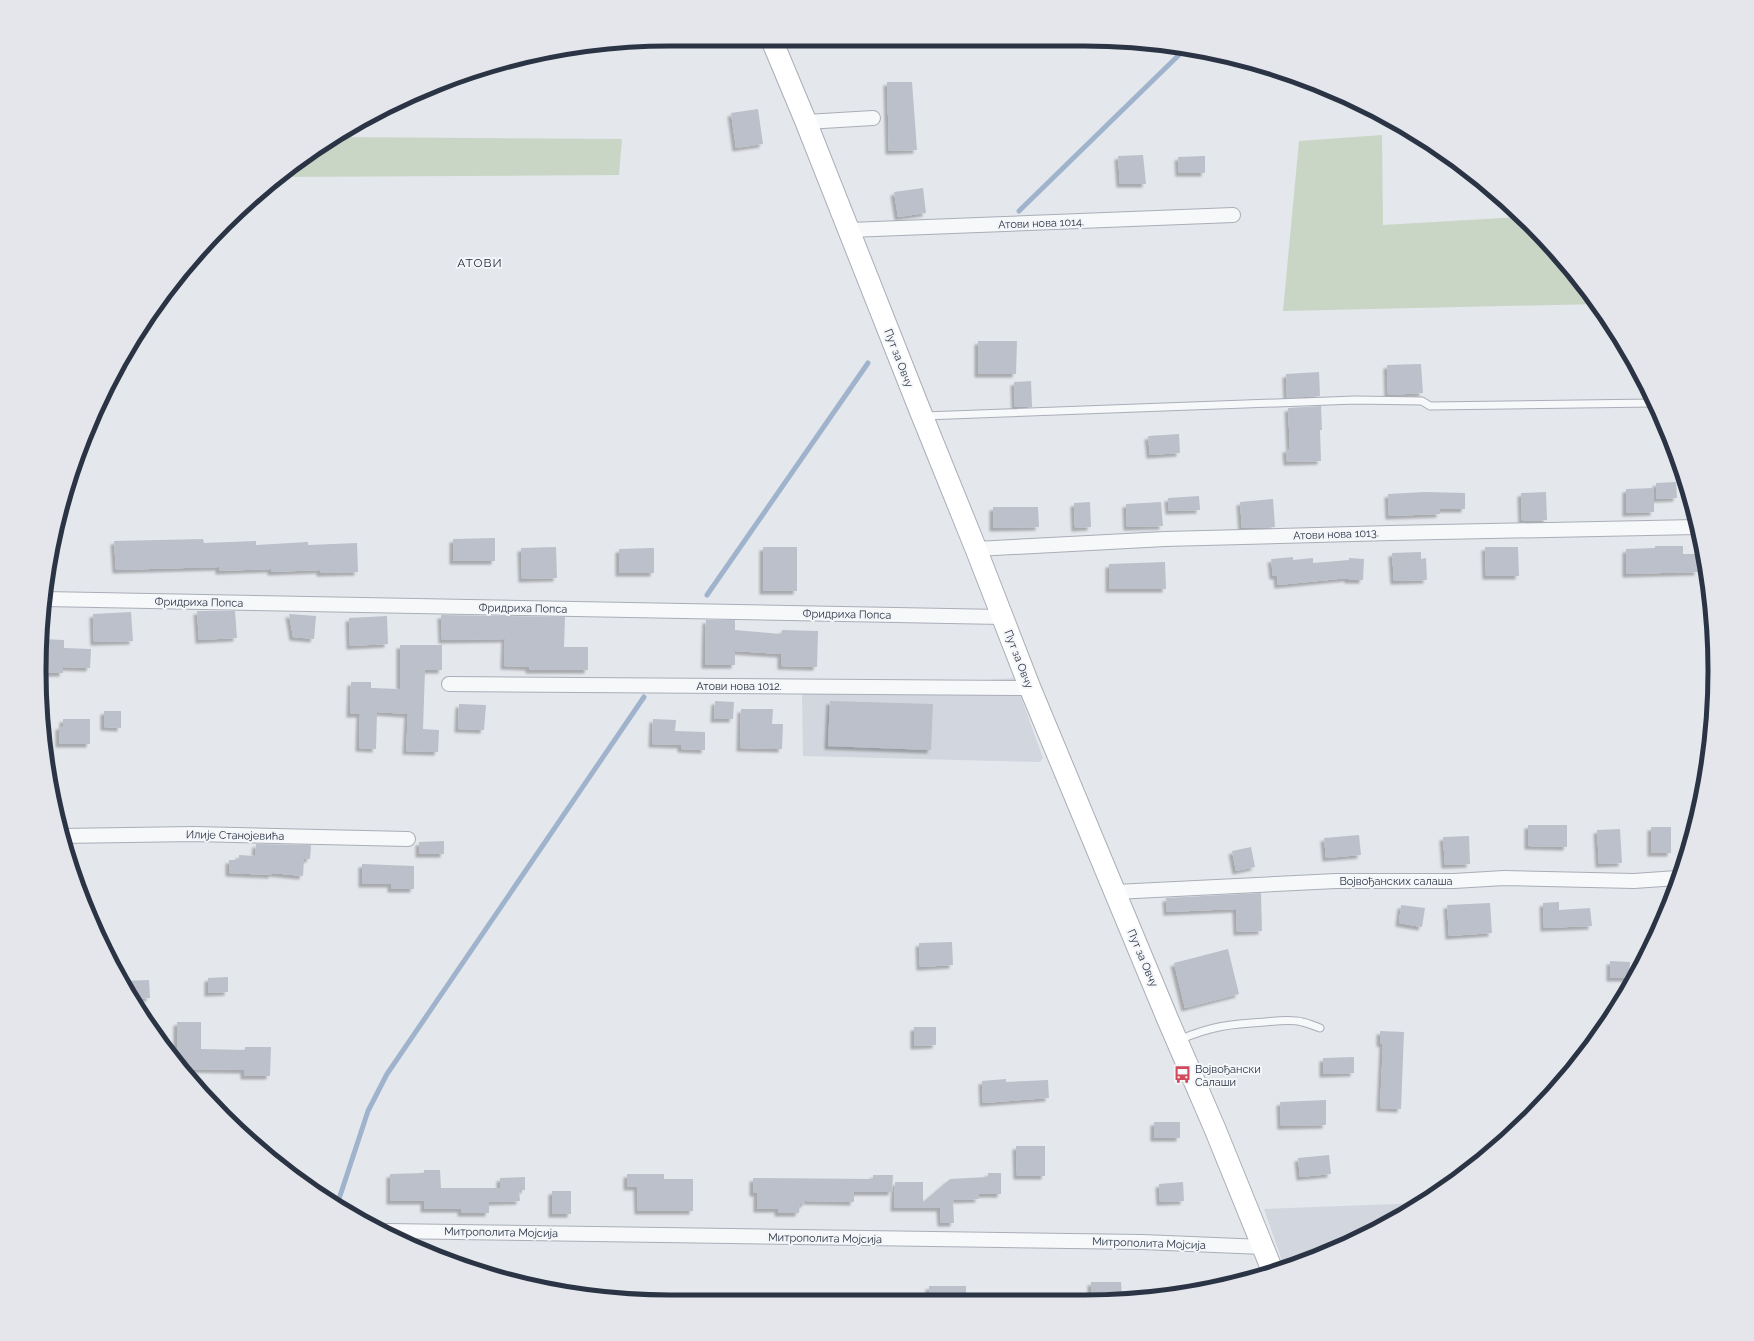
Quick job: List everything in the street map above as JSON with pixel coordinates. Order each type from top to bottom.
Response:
[{"type":"street","name":"Пут за Овчу","points":[[774,46],[806,122],[1030,688],[1215,1129],[1271,1266]]},
{"type":"street","points":[[806,122],[873,118]]},
{"type":"street","name":"Атови нова 1014.","points":[[849,230],[1234,215]]},
{"type":"street","name":"Атови нова 1013.","points":[[976,549],[1165,539],[1390,532],[1691,527]]},
{"type":"street","name":"Фридриха Попса","points":[[50,600],[1002,617]]},
{"type":"street","name":"Атови нова 1012.","points":[[449,684],[1030,688]]},
{"type":"street","name":"Илије Станојевића","points":[[68,836],[194,834],[408,839]]},
{"type":"street","name":"Војвођанских салаша","points":[[1115,892],[1336,882],[1454,881],[1504,878],[1634,880],[1672,878]]},
{"type":"street","name":"Митрополита Мојсија","points":[[394,1231],[1142,1242],[1263,1247]]},
{"type":"lane","points":[[922,416],[1355,400],[1422,401],[1430,406],[1648,404]]},
{"type":"lane","points":[[1177,1041],[1200,1031],[1220,1026],[1245,1023],[1302,1021],[1320,1028]]},
{"type":"shaded area","points":[[1014,678],[1043,758],[1040,762],[803,756],[802,693]]},
{"type":"shaded area","points":[[1408,1203],[1360,1231],[1283,1262],[1264,1209]]},
{"type":"green space","points":[[1382,135],[1383,225],[1513,217],[1553,259],[1589,304],[1283,311],[1299,141]]},
{"type":"green space","points":[[347,137],[622,139],[619,175],[288,177]]},
{"type":"building","points":[[887,82],[912,82],[917,150],[889,151]]},
{"type":"building","points":[[758,109],[763,144],[736,148],[731,113]]},
{"type":"building","points":[[1143,155],[1146,184],[1120,184],[1118,156]]},
{"type":"building","points":[[1205,156],[1205,173],[1179,173],[1178,157]]},
{"type":"building","points":[[923,188],[926,213],[898,217],[894,192]]},
{"type":"building","points":[[978,341],[1017,341],[1016,374],[978,374]]},
{"type":"building","points":[[1421,364],[1423,393],[1388,395],[1387,365]]},
{"type":"building","points":[[1319,372],[1320,396],[1287,398],[1286,374]]},
{"type":"building","points":[[1031,381],[1032,407],[1015,407],[1014,382]]},
{"type":"building","points":[[1321,406],[1321,461],[1287,462],[1286,449],[1290,449],[1288,408]]},
{"type":"building","points":[[1179,434],[1180,453],[1150,455],[1148,436]]},
{"type":"building","points":[[1676,482],[1677,498],[1656,499],[1656,483]]},
{"type":"building","points":[[1654,488],[1654,512],[1626,513],[1626,489]]},
{"type":"building","points":[[1425,492],[1465,493],[1465,509],[1440,509],[1440,514],[1389,516],[1388,494]]},
{"type":"building","points":[[1546,492],[1547,520],[1522,521],[1521,493]]},
{"type":"building","points":[[1199,496],[1200,510],[1169,511],[1168,498]]},
{"type":"building","points":[[1273,499],[1275,527],[1242,528],[1240,502]]},
{"type":"building","points":[[1090,502],[1091,527],[1075,528],[1074,503]]},
{"type":"building","points":[[1161,502],[1163,526],[1127,527],[1126,504]]},
{"type":"building","points":[[993,507],[1038,507],[1039,527],[993,528]]},
{"type":"building","points":[[495,538],[495,561],[453,561],[453,539]]},
{"type":"building","points":[[203,539],[204,543],[256,541],[256,545],[308,542],[308,545],[357,543],[358,572],[320,573],[320,570],[271,572],[271,569],[219,571],[219,567],[116,570],[114,541]]},
{"type":"building","points":[[1655,546],[1683,546],[1683,554],[1697,554],[1698,572],[1626,574],[1626,549],[1655,548]]},
{"type":"building","points":[[556,547],[557,578],[522,579],[521,548]]},
{"type":"building","points":[[763,547],[797,547],[797,591],[763,591]]},
{"type":"building","points":[[1485,547],[1518,547],[1519,576],[1486,576]]},
{"type":"building","points":[[654,548],[654,573],[619,573],[619,549]]},
{"type":"building","points":[[1421,552],[1421,559],[1426,558],[1427,580],[1394,581],[1392,553]]},
{"type":"building","points":[[1293,557],[1293,560],[1313,558],[1313,563],[1349,560],[1349,558],[1364,559],[1363,580],[1348,580],[1348,578],[1278,585],[1277,576],[1273,576],[1271,559]]},
{"type":"building","points":[[1165,562],[1166,589],[1109,589],[1109,564]]},
{"type":"building","points":[[197,611],[235,611],[237,638],[199,640]]},
{"type":"building","points":[[131,612],[133,641],[94,642],[93,614]]},
{"type":"building","points":[[289,614],[316,616],[314,639],[293,637]]},
{"type":"building","points":[[441,615],[565,617],[564,647],[588,647],[588,670],[529,670],[529,667],[504,666],[505,639],[442,640]]},
{"type":"building","points":[[387,616],[388,644],[350,646],[349,618]]},
{"type":"building","points":[[706,620],[735,620],[735,630],[781,634],[782,630],[818,631],[817,667],[781,666],[781,654],[735,651],[735,665],[705,665]]},
{"type":"building","points":[[47,639],[64,640],[64,648],[91,649],[90,668],[63,667],[63,673],[48,673],[48,653],[46,653]]},
{"type":"building","points":[[400,645],[442,645],[442,670],[425,670],[423,729],[439,730],[438,752],[406,751],[408,714],[377,712],[376,749],[359,748],[360,714],[350,714],[351,682],[371,682],[371,688],[400,689]]},
{"type":"building","points":[[715,701],[734,702],[733,719],[714,719]]},
{"type":"building","points":[[830,701],[933,704],[931,750],[828,746]]},
{"type":"building","points":[[459,704],[486,705],[484,730],[458,729]]},
{"type":"building","points":[[741,709],[773,709],[772,724],[783,724],[782,749],[740,748]]},
{"type":"building","points":[[104,711],[121,711],[121,728],[104,727]]},
{"type":"building","points":[[63,719],[90,719],[90,744],[59,744],[59,726],[63,726]]},
{"type":"building","points":[[653,719],[676,720],[675,731],[705,732],[705,750],[681,749],[681,745],[652,744]]},
{"type":"building","points":[[1528,825],[1567,825],[1567,847],[1528,846]]},
{"type":"building","points":[[1651,827],[1671,827],[1671,853],[1651,853]]},
{"type":"building","points":[[1620,829],[1622,863],[1599,864],[1597,830]]},
{"type":"building","points":[[1359,835],[1361,855],[1326,858],[1324,838]]},
{"type":"building","points":[[1469,836],[1470,864],[1445,865],[1443,837]]},
{"type":"building","points":[[444,841],[444,854],[419,854],[419,842]]},
{"type":"building","points":[[256,844],[311,845],[310,859],[304,859],[303,876],[272,873],[272,875],[229,873],[229,860],[239,860],[239,855],[255,856]]},
{"type":"building","points":[[1251,847],[1255,867],[1236,871],[1232,851]]},
{"type":"building","points":[[362,864],[414,866],[414,889],[391,889],[391,884],[362,884]]},
{"type":"building","points":[[1261,893],[1262,931],[1237,932],[1236,909],[1167,912],[1166,898]]},
{"type":"building","points":[[1559,902],[1559,910],[1590,908],[1592,926],[1544,928],[1543,903]]},
{"type":"building","points":[[1490,903],[1492,933],[1449,936],[1447,905]]},
{"type":"building","points":[[1401,905],[1425,908],[1422,927],[1399,923]]},
{"type":"building","points":[[952,942],[953,965],[920,967],[919,943]]},
{"type":"building","points":[[1228,949],[1239,994],[1185,1008],[1174,963]]},
{"type":"building","points":[[1610,961],[1630,962],[1629,973],[1627,978],[1610,978]]},
{"type":"building","points":[[228,977],[228,992],[208,993],[208,978]]},
{"type":"building","points":[[149,980],[150,998],[140,999],[129,981]]},
{"type":"building","points":[[177,1022],[201,1022],[201,1049],[245,1050],[245,1047],[271,1047],[270,1076],[244,1076],[244,1070],[190,1069],[177,1053]]},
{"type":"building","points":[[914,1027],[936,1027],[936,1045],[914,1046]]},
{"type":"building","points":[[1380,1031],[1404,1032],[1401,1109],[1380,1108],[1383,1044],[1380,1043]]},
{"type":"building","points":[[1354,1057],[1354,1073],[1323,1074],[1323,1058]]},
{"type":"building","points":[[1006,1079],[1006,1082],[1048,1080],[1049,1098],[983,1103],[982,1081]]},
{"type":"building","points":[[1326,1100],[1326,1125],[1281,1126],[1280,1102]]},
{"type":"building","points":[[1154,1122],[1180,1122],[1180,1138],[1154,1138]]},
{"type":"building","points":[[1016,1146],[1045,1146],[1045,1176],[1017,1176]]},
{"type":"building","points":[[1329,1155],[1331,1174],[1300,1177],[1298,1158]]},
{"type":"building","points":[[424,1170],[440,1170],[441,1188],[500,1188],[500,1178],[525,1177],[525,1190],[519,1190],[520,1201],[489,1202],[489,1213],[461,1213],[461,1209],[424,1209],[424,1201],[390,1201],[390,1174],[424,1173]]},
{"type":"building","points":[[988,1173],[1001,1173],[1001,1194],[978,1194],[979,1199],[953,1200],[954,1223],[941,1223],[940,1208],[894,1208],[895,1182],[923,1182],[923,1202],[950,1179],[988,1177]]},
{"type":"building","points":[[627,1174],[664,1174],[664,1179],[693,1179],[693,1211],[638,1211],[637,1187],[627,1187]]},
{"type":"building","points":[[873,1175],[893,1175],[892,1192],[854,1192],[854,1202],[805,1201],[805,1204],[800,1204],[799,1213],[778,1213],[778,1209],[757,1209],[757,1193],[753,1193],[753,1178],[873,1179]]},
{"type":"building","points":[[1183,1182],[1184,1201],[1160,1202],[1159,1184]]},
{"type":"building","points":[[552,1191],[571,1191],[571,1214],[552,1214]]},
{"type":"building","points":[[1091,1282],[1121,1282],[1122,1294],[1091,1295]]},
{"type":"building","points":[[929,1286],[966,1286],[966,1295],[929,1295]]},
{"type":"waterway","points":[[1019,211],[1180,54]]},
{"type":"waterway","points":[[707,595],[868,363]]},
{"type":"waterway","points":[[339,1199],[368,1111],[387,1074],[644,697]]},
{"type":"place","name":"Војвођански Салаши","points":[[1182,1075]]},
{"type":"district","name":"АТОВИ","points":[[480,263]]}]
